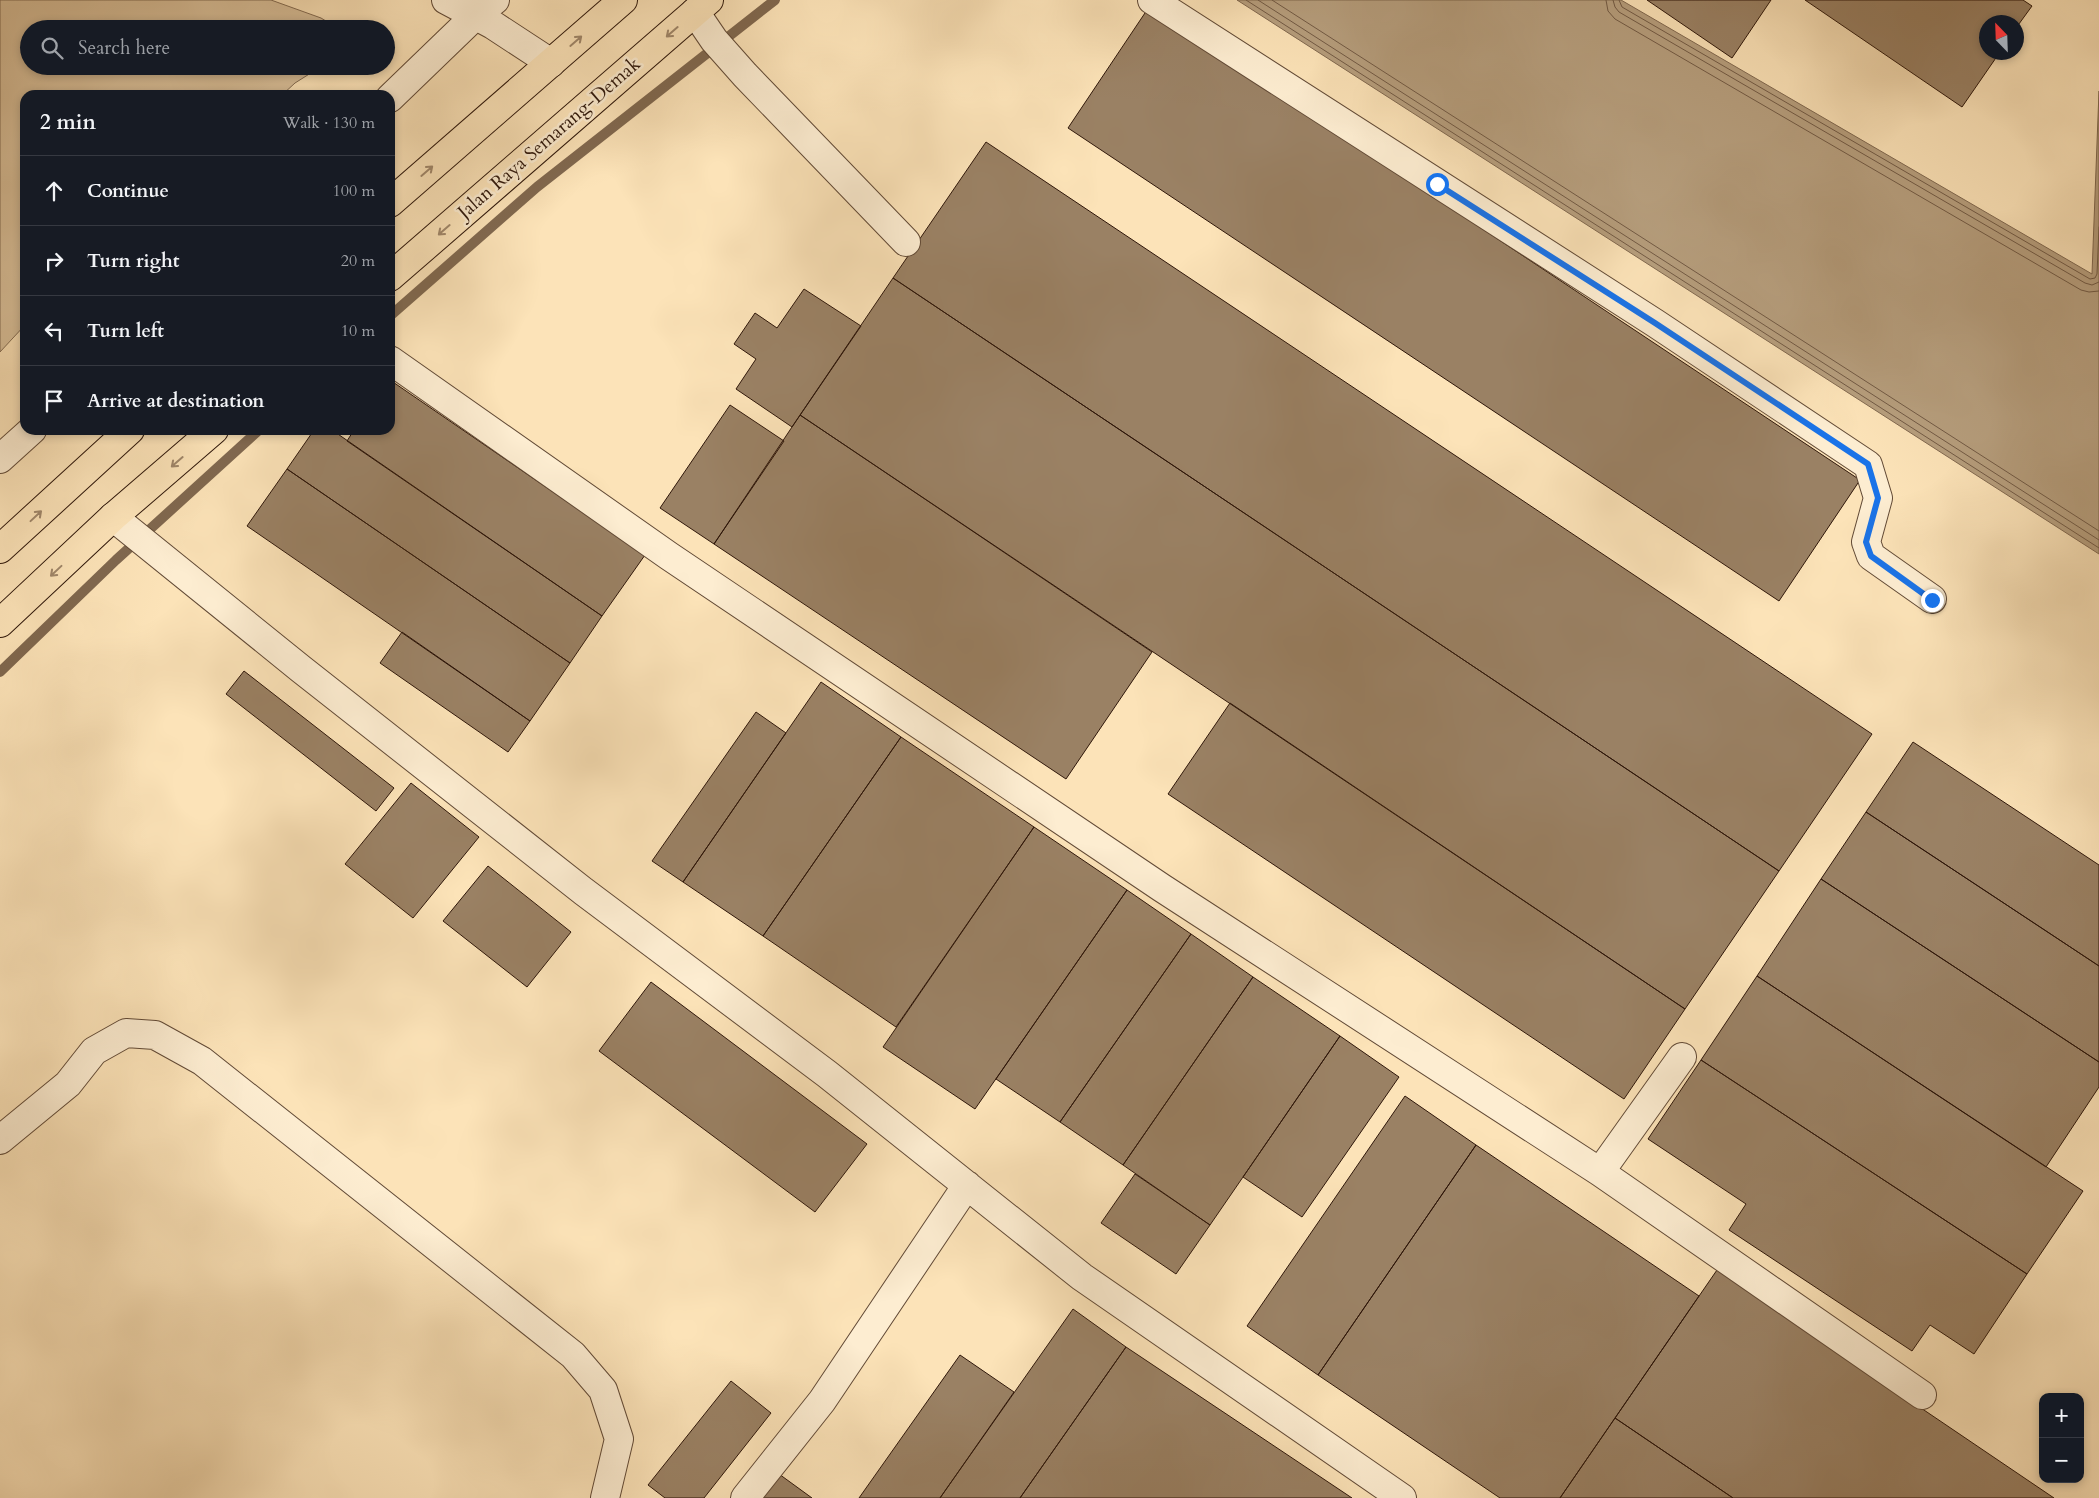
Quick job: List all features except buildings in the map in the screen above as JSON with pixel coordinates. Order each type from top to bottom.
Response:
[{"type":"highway","points":[[395,199],[623,0]]},
{"type":"highway","name":"Jalan Raya Semarang-Demak","points":[[395,273],[702,6]]},
{"type":"highway","points":[[0,549],[125,435]]},
{"type":"highway","points":[[0,623],[113,517],[208,435]]},
{"type":"street","points":[[446,0],[486,8],[551,63]]},
{"type":"street","points":[[1152,0],[1655,323],[1868,464],[1878,498],[1866,542],[1871,556],[1932,600]]},
{"type":"street","points":[[702,6],[714,40],[745,75],[906,242]]},
{"type":"street","points":[[395,93],[486,8]]},
{"type":"street","points":[[395,364],[670,556],[1146,877],[1600,1172],[1922,1395]]},
{"type":"street","points":[[0,459],[26,435]]},
{"type":"street","points":[[113,517],[301,669],[583,891],[827,1074],[1082,1277],[1402,1498]]},
{"type":"street","points":[[0,1140],[68,1084],[94,1051],[126,1033],[154,1035],[202,1061],[573,1355],[603,1390],[619,1439],[605,1498]]},
{"type":"street","points":[[1600,1172],[1682,1057]]},
{"type":"street","points":[[745,1498],[822,1401],[967,1185]]},
{"type":"shaded area","points":[[0,0],[271,0],[324,20],[20,20],[20,75],[308,75],[287,90],[20,90],[20,330],[0,352]]},
{"type":"water","points":[[1237,0],[1621,0],[2092,274],[2099,91],[2099,554]]},
{"type":"waterway","points":[[395,312],[537,187],[775,0]]},
{"type":"waterway","points":[[0,672],[116,560],[254,435]]},
{"type":"route","points":[[1437,184],[1655,323],[1868,464],[1878,498],[1866,542],[1871,556],[1932,600]]}]
